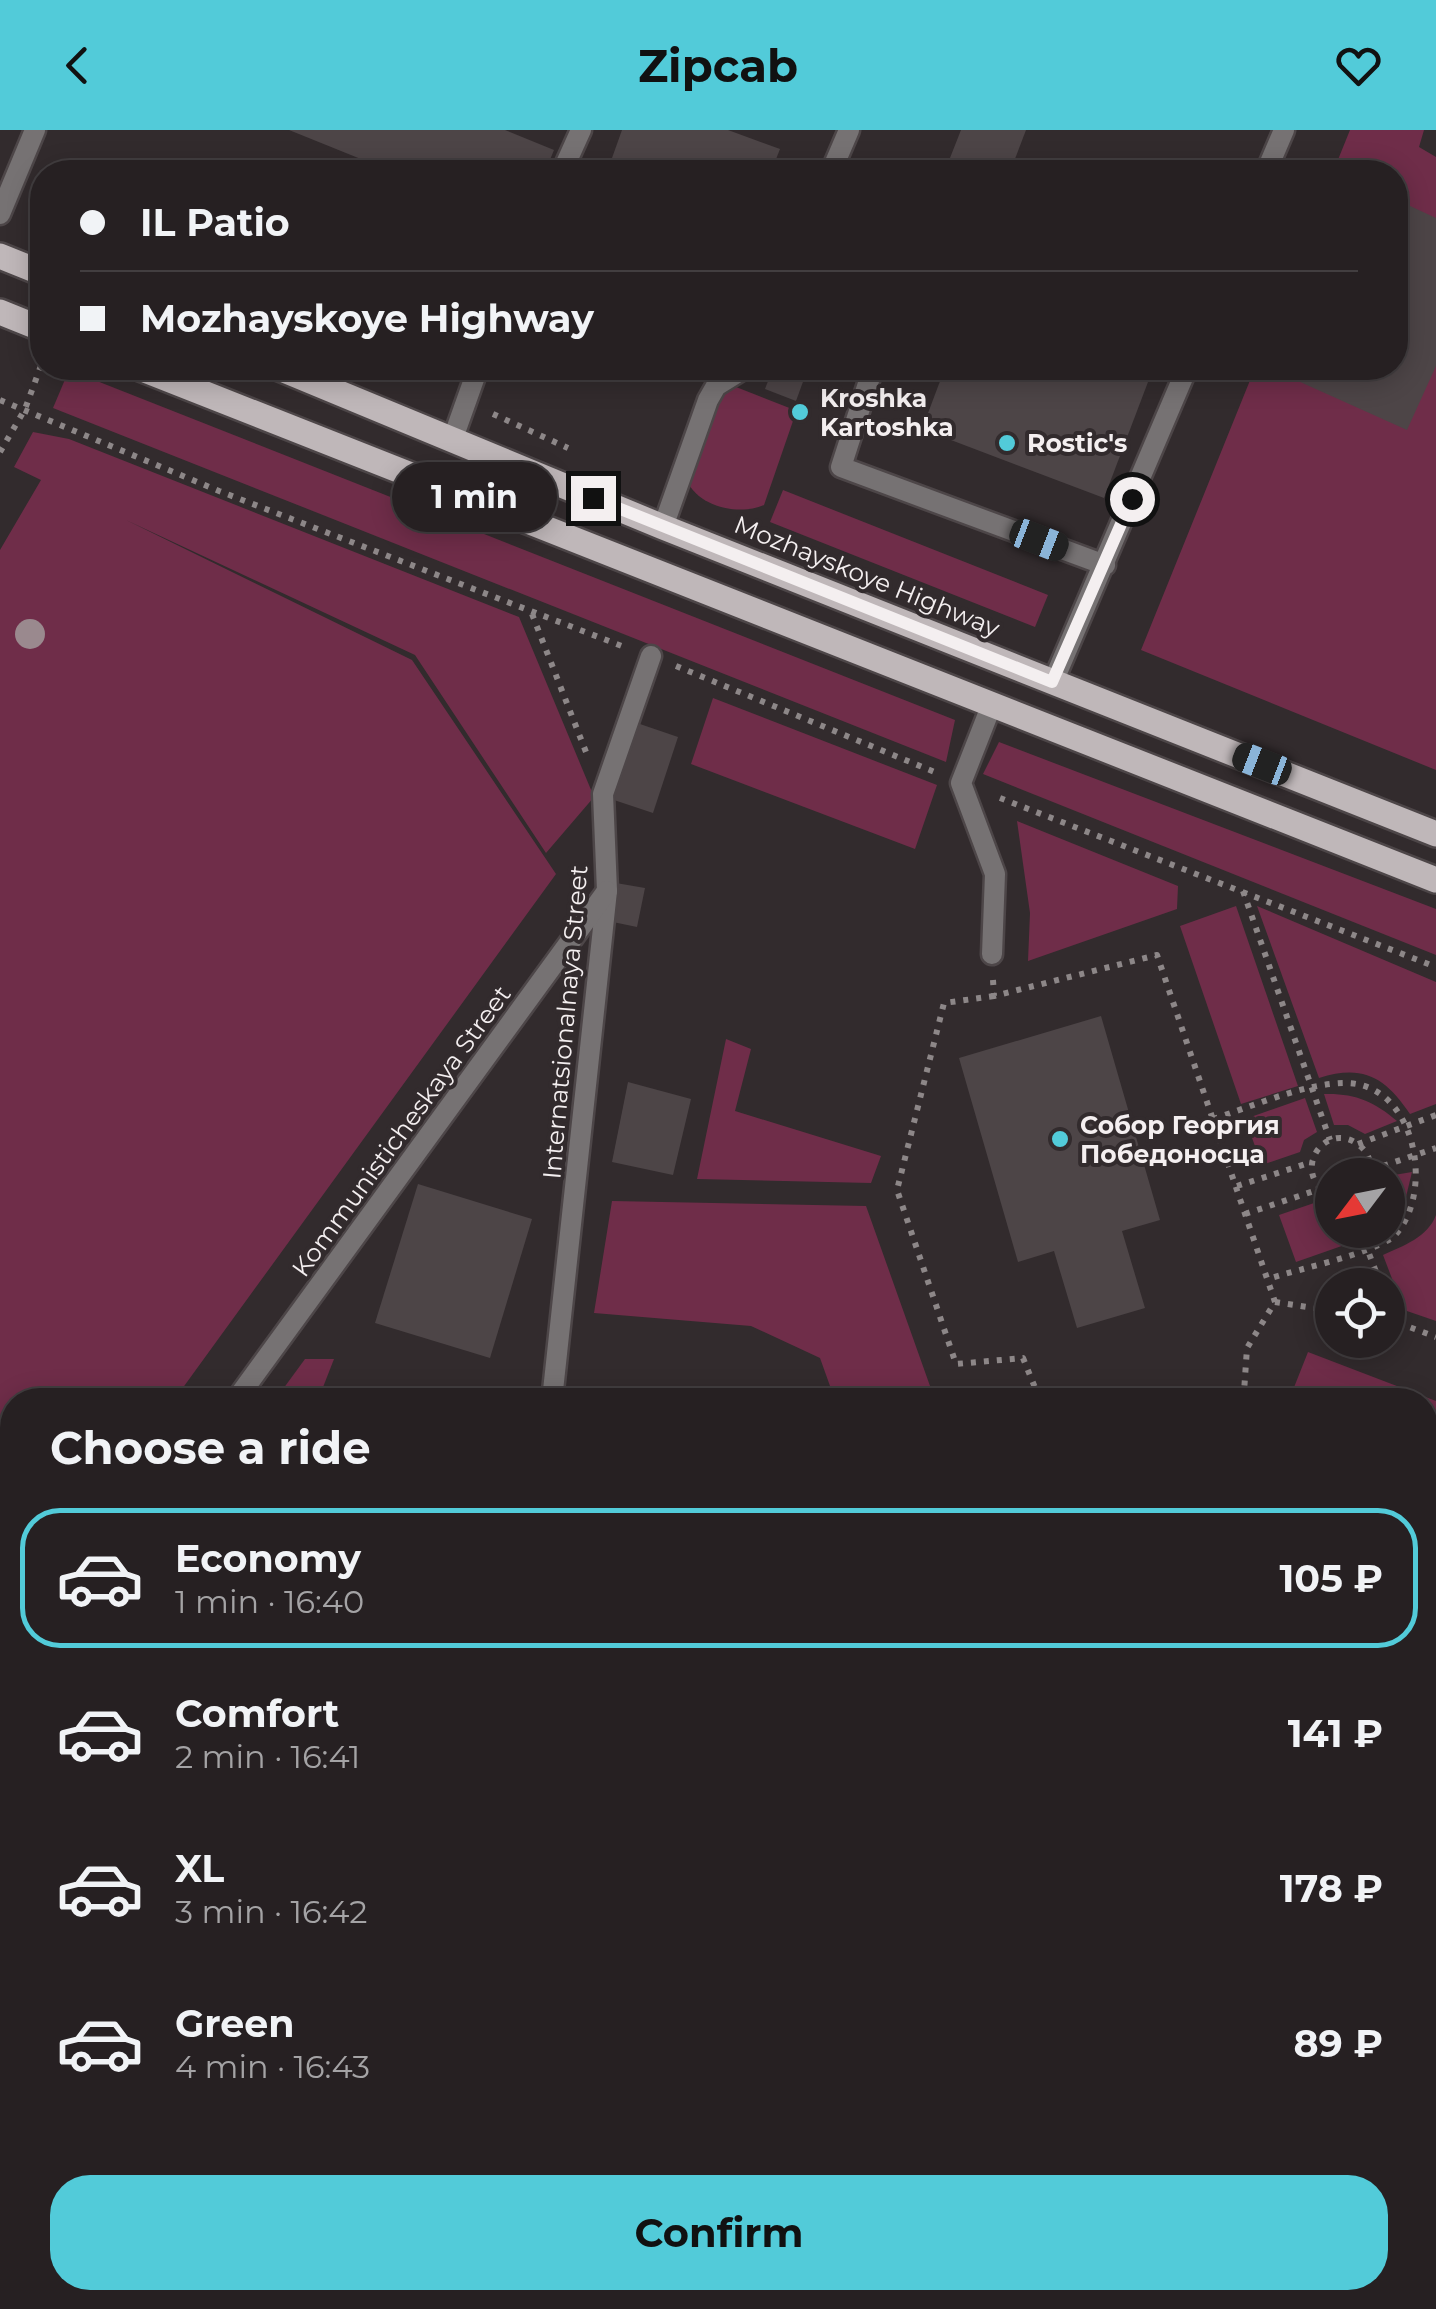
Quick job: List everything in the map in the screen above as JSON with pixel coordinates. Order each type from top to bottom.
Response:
[{"type":"main road","points":[[0,256],[30,268]]},
{"type":"main road","points":[[0,312],[30,324]]},
{"type":"main road","points":[[170,380],[1436,880]]},
{"type":"main road","name":"Mozhayskoye Highway","points":[[307,380],[663,527],[1436,834]]},
{"type":"street","points":[[0,214],[36,130]]},
{"type":"street","points":[[567,160],[580,130]]},
{"type":"street","points":[[837,160],[849,130]]},
{"type":"street","points":[[1271,160],[1284,130]]},
{"type":"street","points":[[452,441],[474,380]]},
{"type":"street","points":[[663,527],[708,400],[716,386],[726,380]]},
{"type":"street","points":[[869,380],[841,467],[1105,565]]},
{"type":"street","points":[[1052,682],[1182,380]]},
{"type":"street","name":"Internatsionalnaya Street","points":[[553,1388],[607,890],[602,794],[651,656]]},
{"type":"street","points":[[992,704],[961,783],[995,874],[992,954]]},
{"type":"street","name":"Kommunisticheskaya Street","points":[[245,1388],[607,890]]},
{"type":"path","points":[[0,452],[25,409],[36,380]]},
{"type":"path","points":[[0,400],[219,491],[651,656],[961,783],[1436,967]]},
{"type":"path","points":[[532,613],[602,794]]},
{"type":"path","points":[[1242,890],[1330,1140]]},
{"type":"path","points":[[992,954],[994,996]]},
{"type":"path","points":[[1035,1388],[1022,1358],[956,1364],[897,1190],[944,1003],[994,996],[1156,955],[1276,1302]]},
{"type":"path","points":[[1213,1119],[1312,1088],[1347,1083],[1375,1091],[1398,1108],[1422,1153],[1422,1188],[1405,1223]]},
{"type":"path","points":[[1358,1144],[1436,1115]]},
{"type":"path","points":[[1315,1178],[1315,1153],[1330,1140],[1350,1139],[1366,1150],[1367,1158]]},
{"type":"path","points":[[1405,1159],[1436,1148]]},
{"type":"path","points":[[1236,1186],[1312,1162]]},
{"type":"path","points":[[1245,1214],[1315,1191]]},
{"type":"path","points":[[1268,1279],[1366,1248],[1375,1268]]},
{"type":"path","points":[[1276,1302],[1315,1308]]},
{"type":"path","points":[[1244,1388],[1247,1348],[1276,1302]]},
{"type":"path","points":[[1405,1326],[1436,1337]]},
{"type":"shaded area","points":[[1350,130],[1424,130],[1419,147],[1436,157],[1436,770],[1141,650],[1250,380],[1408,380],[1408,160],[1338,160]]},
{"type":"shaded area","points":[[65,380],[94,380],[955,720],[946,762],[53,408]]},
{"type":"shaded area","points":[[731,385],[792,409],[793,421],[764,505],[743,510],[710,503],[687,481],[713,402]]},
{"type":"shaded area","points":[[33,432],[69,439],[519,617],[594,797],[546,853],[415,655],[126,520],[412,660],[556,874],[183,1388],[0,1388],[0,550],[41,480],[14,467]]},
{"type":"shaded area","points":[[783,490],[1048,595],[1035,627],[770,522]]},
{"type":"shaded area","points":[[713,698],[937,785],[915,849],[691,764]]},
{"type":"shaded area","points":[[999,742],[1436,909],[1436,955],[983,774]]},
{"type":"shaded area","points":[[1017,821],[1178,886],[1177,909],[1028,961],[1030,913]]},
{"type":"shaded area","points":[[1236,906],[1298,1086],[1241,1104],[1180,926]]},
{"type":"shaded area","points":[[1257,906],[1436,982],[1436,1104],[1410,1114],[1391,1091],[1372,1077],[1348,1073],[1319,1078]]},
{"type":"shaded area","points":[[726,1039],[751,1049],[735,1111],[881,1156],[871,1183],[697,1179]]},
{"type":"shaded area","points":[[1324,1094],[1363,1100],[1397,1121],[1365,1134],[1348,1125],[1334,1125]]},
{"type":"shaded area","points":[[1305,1098],[1317,1132],[1304,1140],[1300,1152],[1262,1165],[1245,1119]]},
{"type":"shaded area","points":[[1412,1172],[1405,1201],[1405,1173]]},
{"type":"shaded area","points":[[612,1201],[866,1206],[931,1388],[831,1388],[820,1358],[751,1326],[594,1313]]},
{"type":"shaded area","points":[[1315,1203],[1315,1248],[1336,1248],[1296,1262],[1279,1215]]},
{"type":"shaded area","points":[[1436,1215],[1436,1321],[1405,1310],[1405,1268],[1388,1268],[1383,1255],[1405,1248]]},
{"type":"shaded area","points":[[1308,1352],[1315,1358],[1402,1388],[1294,1388]]},
{"type":"shaded area","points":[[305,1359],[334,1359],[323,1388],[284,1388]]},
{"type":"building","points":[[289,130],[505,130],[554,150],[550,160],[363,160]]},
{"type":"building","points":[[622,130],[728,130],[780,149],[776,160],[611,160]]},
{"type":"building","points":[[961,130],[1026,130],[1015,160],[949,160]]},
{"type":"building","points":[[1408,205],[1436,218],[1436,366],[1407,430],[1298,381],[1408,380]]},
{"type":"building","points":[[768,380],[804,380],[796,401],[765,389]]},
{"type":"building","points":[[940,380],[1148,382],[1104,498],[922,429]]},
{"type":"building","points":[[637,723],[678,737],[653,813],[611,799]]},
{"type":"building","points":[[616,883],[645,888],[637,927],[608,921]]},
{"type":"building","name":"Собор Георгия Победоносца","points":[[1101,1016],[1160,1220],[1122,1231],[1145,1308],[1077,1328],[1054,1251],[1018,1262],[959,1058]]},
{"type":"building","points":[[628,1082],[691,1099],[673,1175],[612,1162]]},
{"type":"building","points":[[418,1184],[532,1219],[490,1358],[375,1323]]},
{"type":"place","name":"Kroshka Kartoshka","points":[[800,412]]},
{"type":"place","name":"Rostic's","points":[[1007,443]]},
{"type":"place","name":"Собор Георгия Победоносца","points":[[1060,1139]]},
{"type":"route","points":[[593,498],[1052,682],[1132,499]]}]
